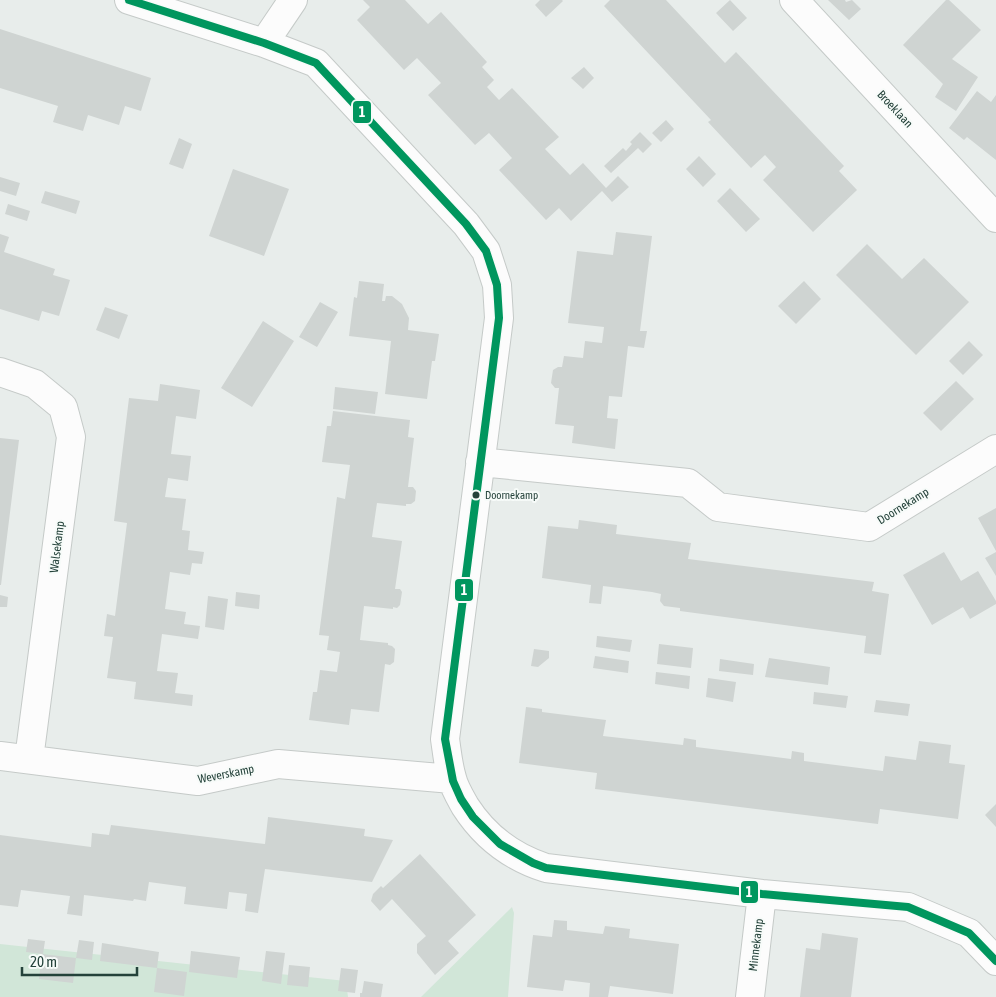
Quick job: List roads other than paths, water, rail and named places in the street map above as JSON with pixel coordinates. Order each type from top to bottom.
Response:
[{"type":"street","points":[[129,0],[264,43],[316,63],[466,224],[486,251],[497,285],[499,318],[445,739],[452,779],[471,815],[484,831],[505,850],[526,862],[546,868],[762,894],[908,907],[969,933],[996,961]]},
{"type":"street","points":[[264,43],[292,0]]},
{"type":"street","name":"Broeklaan","points":[[794,0],[996,218]]},
{"type":"street","name":"Walsekamp","points":[[0,372],[35,384],[63,407],[71,437],[29,760]]},
{"type":"street","name":"Doornekamp","points":[[480,462],[688,482],[718,507],[869,527],[996,449]]},
{"type":"street","name":"Weverskamp","points":[[0,756],[198,781],[278,764],[452,779]]},
{"type":"street","name":"Minnekamp","points":[[750,997],[762,894]]},
{"type":"place","name":"Doornekamp","points":[[476,495]]}]
